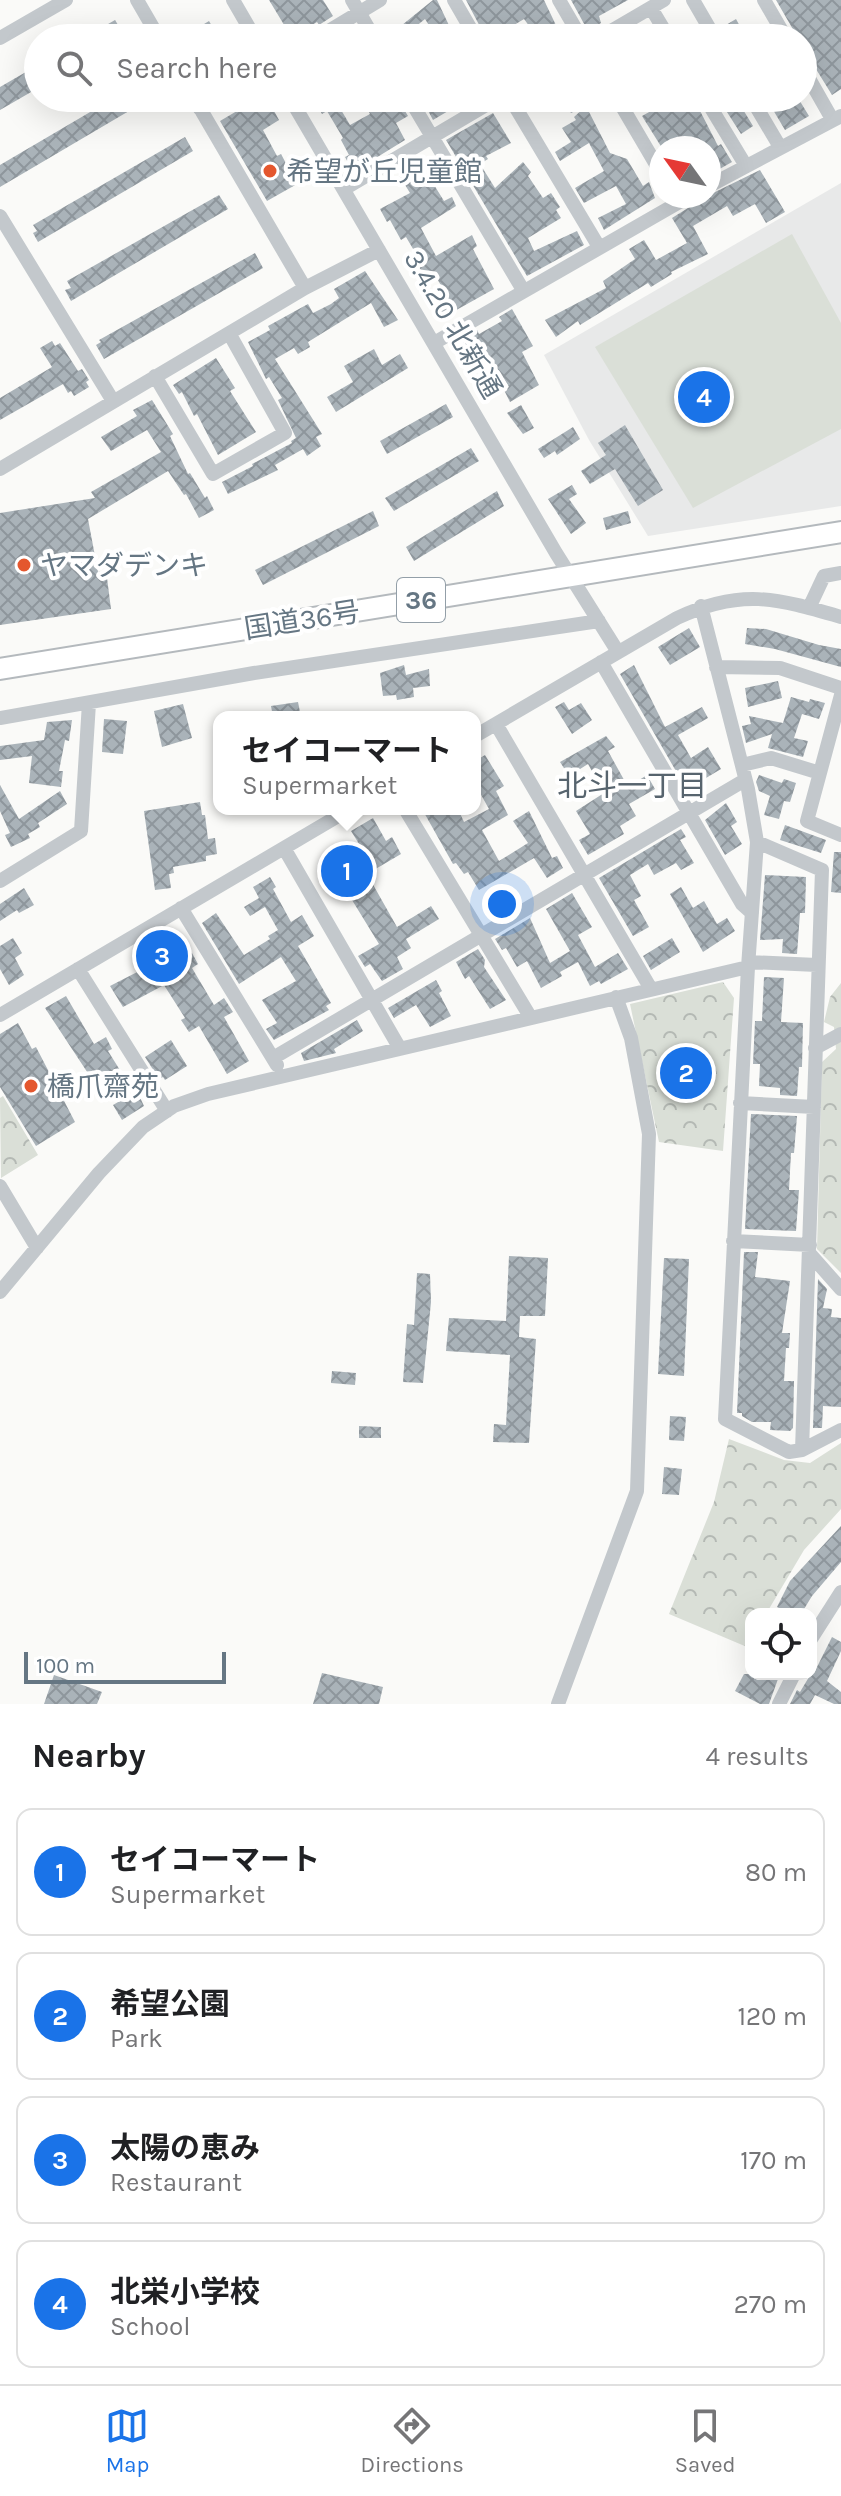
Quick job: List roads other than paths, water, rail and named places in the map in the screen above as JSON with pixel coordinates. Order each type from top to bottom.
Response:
[{"type":"highway","name":"国道36号","points":[[0,669],[841,532]]},
{"type":"street","points":[[24,24],[66,0]]},
{"type":"street","points":[[137,0],[151,24]]},
{"type":"street","points":[[233,0],[247,24]]},
{"type":"street","points":[[334,24],[356,6],[380,0]]},
{"type":"street","points":[[454,0],[468,24]]},
{"type":"street","points":[[559,0],[573,24]]},
{"type":"street","points":[[693,0],[707,24]]},
{"type":"street","points":[[764,0],[778,24]]},
{"type":"street","points":[[623,24],[657,4],[664,24]]},
{"type":"street","points":[[356,6],[366,24]]},
{"type":"street","points":[[0,38],[24,24]]},
{"type":"street","points":[[721,180],[836,117],[817,89]]},
{"type":"street","points":[[202,112],[305,288]]},
{"type":"street","name":"3.4.20 北新通","points":[[298,112],[618,652]]},
{"type":"street","points":[[417,112],[523,290]]},
{"type":"street","points":[[344,189],[474,112]]},
{"type":"street","points":[[518,112],[599,247]]},
{"type":"street","points":[[625,112],[649,153]]},
{"type":"street","points":[[713,112],[746,166]]},
{"type":"street","points":[[759,112],[780,147]]},
{"type":"street","points":[[434,343],[664,208]]},
{"type":"street","points":[[0,216],[113,401]]},
{"type":"street","points":[[0,469],[305,288],[379,250]]},
{"type":"street","points":[[155,376],[213,474],[285,433],[229,333]]},
{"type":"street","points":[[809,608],[824,576],[841,573]]},
{"type":"street","points":[[481,733],[701,606],[747,597],[788,601],[841,617]]},
{"type":"street","points":[[701,606],[743,772],[757,842],[740,1103],[725,1419],[789,1452],[802,1450],[841,1430]]},
{"type":"street","points":[[0,718],[254,673],[599,621]]},
{"type":"street","points":[[601,662],[742,904],[752,913]]},
{"type":"street","points":[[716,667],[780,668],[841,688]]},
{"type":"street","points":[[841,695],[807,821],[841,835]]},
{"type":"street","points":[[0,881],[81,831],[89,703]]},
{"type":"street","points":[[496,724],[651,989]]},
{"type":"street","points":[[273,1058],[689,814],[743,772],[771,758],[820,773]]},
{"type":"street","points":[[0,1015],[340,815]]},
{"type":"street","points":[[409,815],[531,1018]]},
{"type":"street","points":[[757,842],[822,870],[802,1450]]},
{"type":"street","points":[[284,848],[399,1047]]},
{"type":"street","points":[[181,908],[284,1076]]},
{"type":"street","points":[[0,1292],[143,1127],[167,1111],[208,1094],[748,964],[817,965]]},
{"type":"street","points":[[78,969],[167,1111]]},
{"type":"street","points":[[558,1704],[637,1491],[649,1134],[631,1038],[616,997]]},
{"type":"street","points":[[815,1048],[841,1034]]},
{"type":"street","points":[[740,1103],[814,1107]]},
{"type":"street","points":[[0,1186],[37,1248]]},
{"type":"street","points":[[733,1241],[810,1249],[841,1289]]},
{"type":"street","points":[[817,1630],[841,1592]]},
{"type":"street","points":[[779,1704],[791,1680]]},
{"type":"place","name":"希望が丘児童館","points":[[270,171]]},
{"type":"place","name":"北栄小学校","points":[[704,397]]},
{"type":"place","name":"ヤマダデンキ","points":[[24,565]]},
{"type":"place","name":"セイコーマート","points":[[347,871]]},
{"type":"place","name":"太陽の恵み","points":[[162,956]]},
{"type":"place","name":"希望公園","points":[[686,1073]]},
{"type":"place","name":"橋爪齋苑","points":[[31,1086]]},
{"type":"district","name":"北斗一丁目","points":[[632,786]]}]
